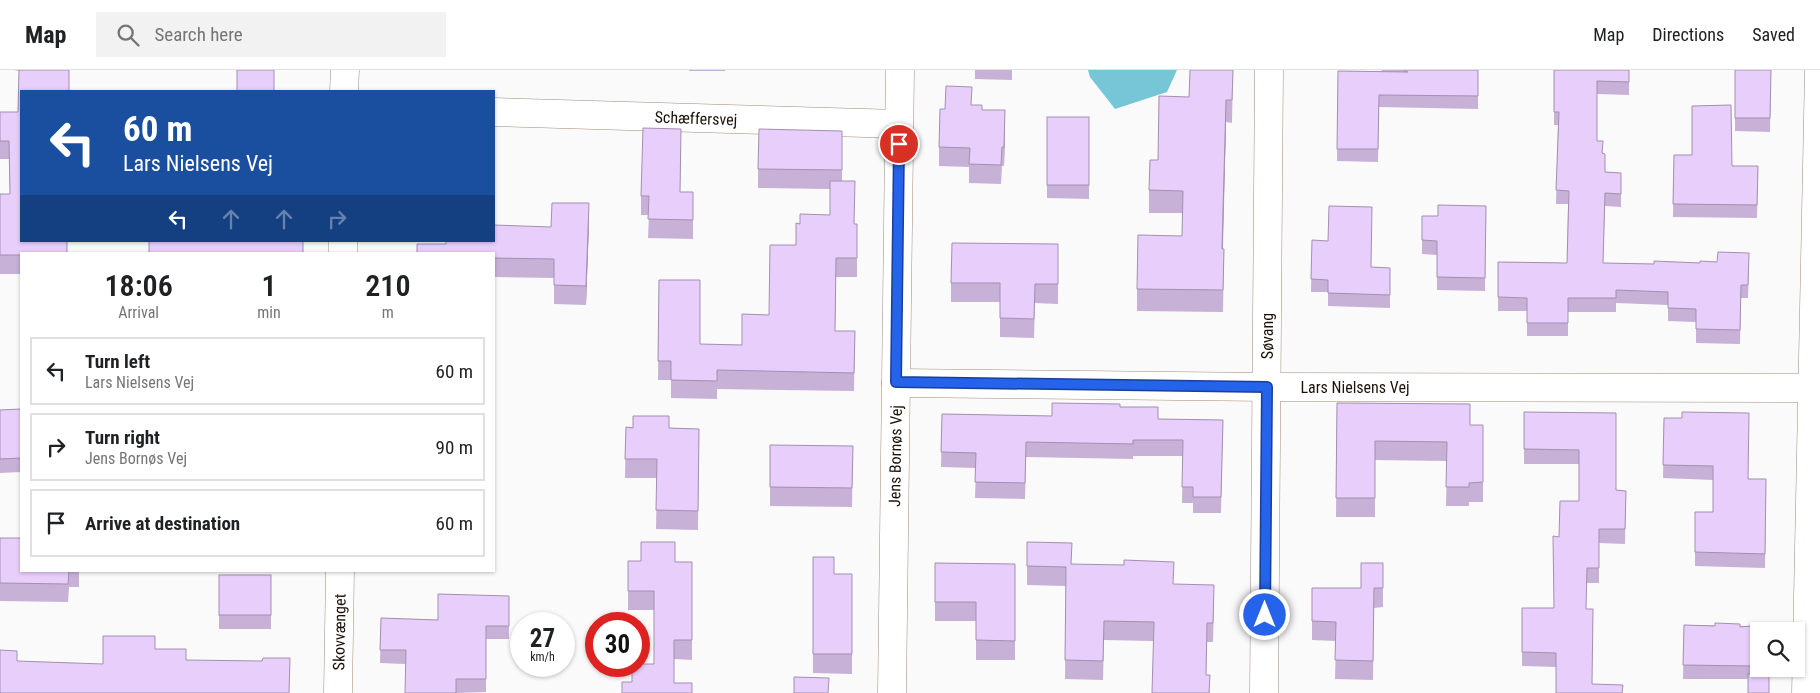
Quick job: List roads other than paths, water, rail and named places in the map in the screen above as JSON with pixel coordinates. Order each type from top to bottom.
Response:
[{"type":"street","points":[[344,90],[345,70]]},
{"type":"street","name":"Jens Bornøs Vej","points":[[892,693],[900,70]]},
{"type":"street","name":"Søvang","points":[[1264,693],[1269,70]]},
{"type":"street","points":[[1806,693],[1814,585],[1813,388],[1818,70]]},
{"type":"street","name":"Schæffersvej","points":[[495,112],[899,124]]},
{"type":"street","name":"Lars Nielsens Vej","points":[[896,382],[1267,387],[1813,388]]},
{"type":"street","name":"Skovvænget","points":[[338,693],[340,572]]},
{"type":"water","points":[[1088,70],[1177,70],[1167,92],[1115,109],[1090,77]]}]
